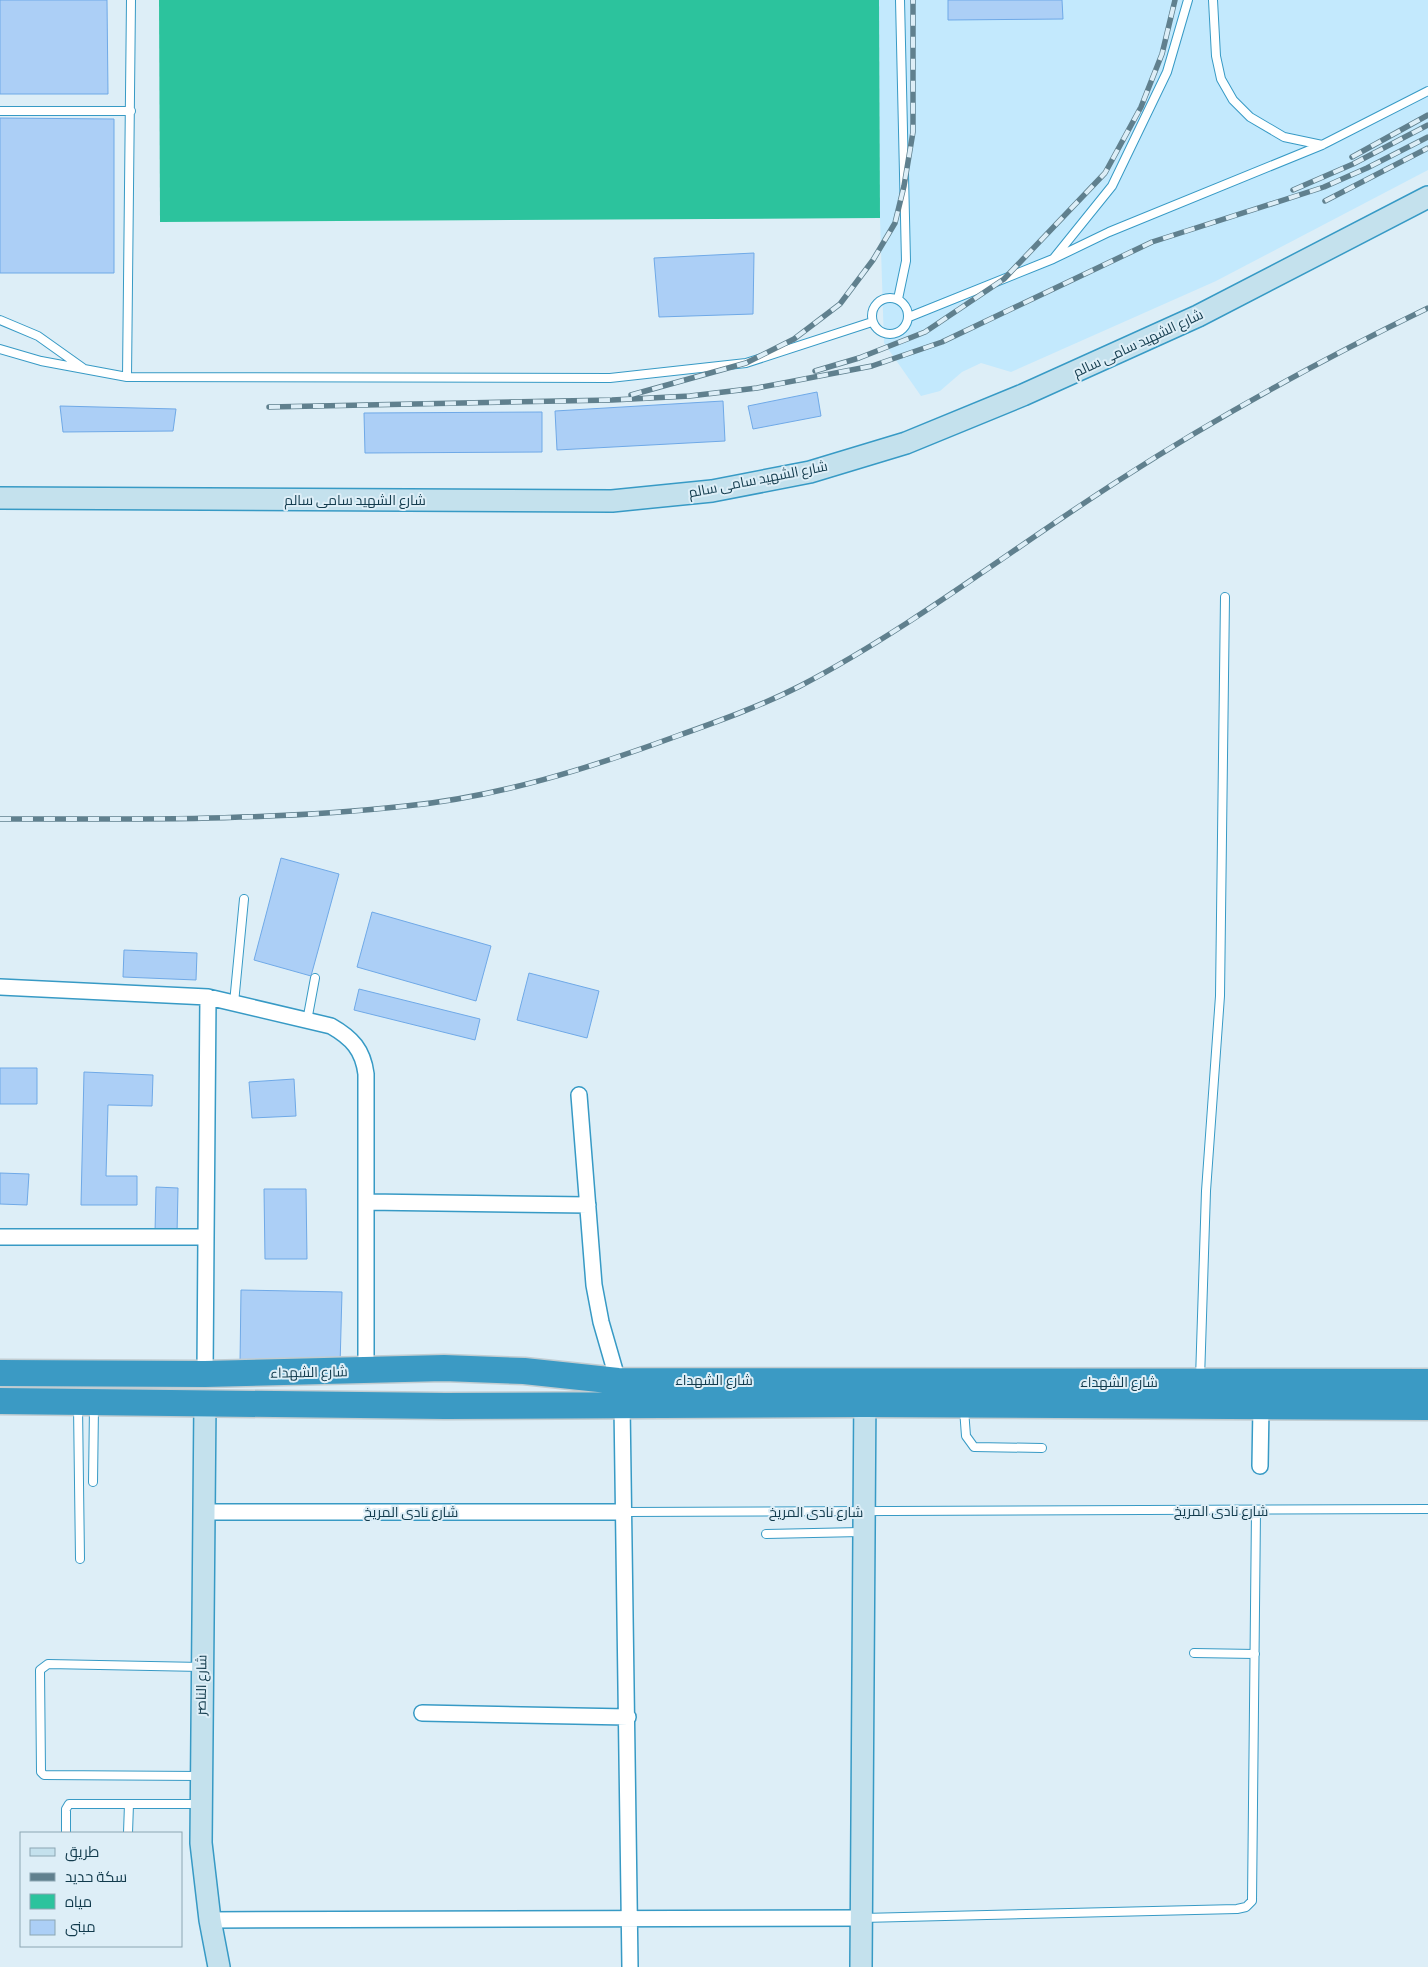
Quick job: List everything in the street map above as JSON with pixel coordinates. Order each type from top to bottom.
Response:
[{"type":"highway","name":"شارع الشهداء","points":[[0,1373],[205,1374],[444,1368],[524,1371],[620,1393]]},
{"type":"highway","points":[[444,1368],[451,1387],[445,1406]]},
{"type":"highway","points":[[520,1406],[517,1388],[524,1371]]},
{"type":"highway","points":[[53,1374],[43,1380],[41,1386],[44,1392],[76,1401]]},
{"type":"highway","name":"شارع الشهداء","points":[[0,1401],[520,1406],[620,1393],[865,1392],[1200,1382],[1428,1382]]},
{"type":"highway","name":"شارع الشهداء","points":[[865,1392],[964,1404],[1428,1406]]},
{"type":"main road","name":"شارع الشهيد سامى سالم","points":[[0,498],[612,501],[712,491],[810,472],[906,443],[1023,395],[1198,316],[1428,197]]},
{"type":"main road","points":[[862,1967],[865,1392]]},
{"type":"main road","name":"شارع الناصر","points":[[205,1402],[200,1804],[202,1853],[210,1920],[219,1967]]},
{"type":"street","points":[[0,988],[208,997],[331,1026],[345,1034],[356,1045],[364,1059],[367,1202],[366,1370]]},
{"type":"street","points":[[205,1374],[208,997]]},
{"type":"street","points":[[579,1094],[597,1308],[620,1393],[628,1717],[630,1967]]},
{"type":"street","points":[[367,1202],[588,1205]]},
{"type":"street","points":[[0,1237],[206,1237]]},
{"type":"street","points":[[1260,1466],[1261,1406]]},
{"type":"street","name":"شارع نادى المريخ","points":[[204,1512],[624,1512]]},
{"type":"street","points":[[422,1714],[628,1717]]},
{"type":"street","points":[[210,1920],[862,1918]]},
{"type":"lane","points":[[127,377],[131,0]]},
{"type":"lane","points":[[898,299],[906,261],[900,0]]},
{"type":"lane","points":[[1052,259],[1112,186],[1167,72],[1188,0]]},
{"type":"lane","points":[[1213,0],[1216,56],[1222,79],[1233,100],[1250,117],[1284,137],[1322,145]]},
{"type":"lane","points":[[909,317],[904,304],[898,299],[884,298],[878,302],[871,315],[872,322],[876,328],[889,335],[903,330],[909,317],[1052,259],[1109,232],[1322,145],[1428,91]]},
{"type":"lane","points":[[0,111],[131,111]]},
{"type":"lane","points":[[0,320],[38,336],[86,370]]},
{"type":"lane","points":[[0,349],[86,370],[127,377],[610,378],[746,363],[872,322]]},
{"type":"lane","points":[[1200,1382],[1206,1191],[1220,996],[1225,596]]},
{"type":"lane","points":[[234,1003],[244,899]]},
{"type":"lane","points":[[307,1021],[315,978]]},
{"type":"lane","points":[[76,1401],[93,1482]]},
{"type":"lane","points":[[76,1401],[80,1559]]},
{"type":"lane","points":[[964,1404],[966,1436],[974,1447],[1042,1448]]},
{"type":"lane","name":"شارع نادى المريخ","points":[[624,1512],[864,1522],[1256,1511],[1428,1509]]},
{"type":"lane","points":[[862,1918],[1246,1908],[1252,1901],[1253,1892],[1256,1511]]},
{"type":"lane","points":[[766,1534],[864,1522]]},
{"type":"lane","points":[[1194,1653],[1255,1654]]},
{"type":"lane","points":[[200,1776],[44,1775],[40,1772],[40,1670],[48,1664],[202,1667]]},
{"type":"lane","points":[[66,1832],[66,1809],[68,1804],[200,1804]]},
{"type":"lane","points":[[128,1832],[129,1804]]},
{"type":"shaded area","points":[[879,0],[1428,0],[1428,170],[1216,281],[1011,372],[981,363],[962,372],[940,391],[921,396],[884,343],[880,218]]},
{"type":"water","points":[[159,0],[879,0],[880,218],[160,222]]},
{"type":"building","points":[[0,0],[107,0],[108,94],[0,94]]},
{"type":"building","points":[[948,0],[1062,0],[1063,19],[948,20]]},
{"type":"building","points":[[0,118],[114,119],[114,273],[0,273]]},
{"type":"building","points":[[754,253],[753,314],[659,317],[654,258]]},
{"type":"building","points":[[817,392],[821,416],[753,429],[748,406]]},
{"type":"building","points":[[723,401],[725,441],[557,450],[555,411]]},
{"type":"building","points":[[60,406],[176,409],[173,431],[63,432]]},
{"type":"building","points":[[542,412],[542,452],[365,453],[364,413]]},
{"type":"building","points":[[281,858],[339,874],[311,976],[254,960]]},
{"type":"building","points":[[372,912],[491,946],[476,1001],[357,967]]},
{"type":"building","points":[[124,950],[197,953],[196,980],[123,977]]},
{"type":"building","points":[[529,973],[599,991],[587,1038],[517,1020]]},
{"type":"building","points":[[359,989],[480,1019],[475,1040],[354,1010]]},
{"type":"building","points":[[0,1068],[37,1068],[37,1104],[0,1104]]},
{"type":"building","points":[[84,1072],[153,1075],[152,1106],[108,1105],[106,1176],[137,1176],[137,1205],[81,1205]]},
{"type":"building","points":[[294,1079],[296,1116],[252,1118],[249,1082]]},
{"type":"building","points":[[0,1173],[29,1174],[27,1205],[0,1204]]},
{"type":"building","points":[[156,1187],[178,1188],[177,1234],[155,1233]]},
{"type":"building","points":[[264,1189],[306,1189],[307,1259],[265,1259]]},
{"type":"building","points":[[241,1290],[342,1292],[340,1366],[240,1364]]},
{"type":"railway","points":[[631,395],[746,363],[794,339],[840,304],[873,260],[895,223],[904,186],[913,132],[913,0]]},
{"type":"railway","points":[[815,371],[859,358],[925,332],[1004,279],[1105,173],[1141,107],[1162,54],[1175,0]]},
{"type":"railway","points":[[1352,157],[1428,115]]},
{"type":"railway","points":[[1293,190],[1353,164],[1428,125]]},
{"type":"railway","points":[[269,407],[612,400],[690,396],[757,388],[872,366],[942,342],[1152,242],[1324,187],[1367,168],[1428,137]]},
{"type":"railway","points":[[1325,201],[1428,148]]},
{"type":"railway","points":[[0,819],[254,817],[406,806],[475,796],[543,780],[644,748],[770,700],[842,663],[923,613],[1158,455],[1234,410],[1311,368],[1428,308]]}]
